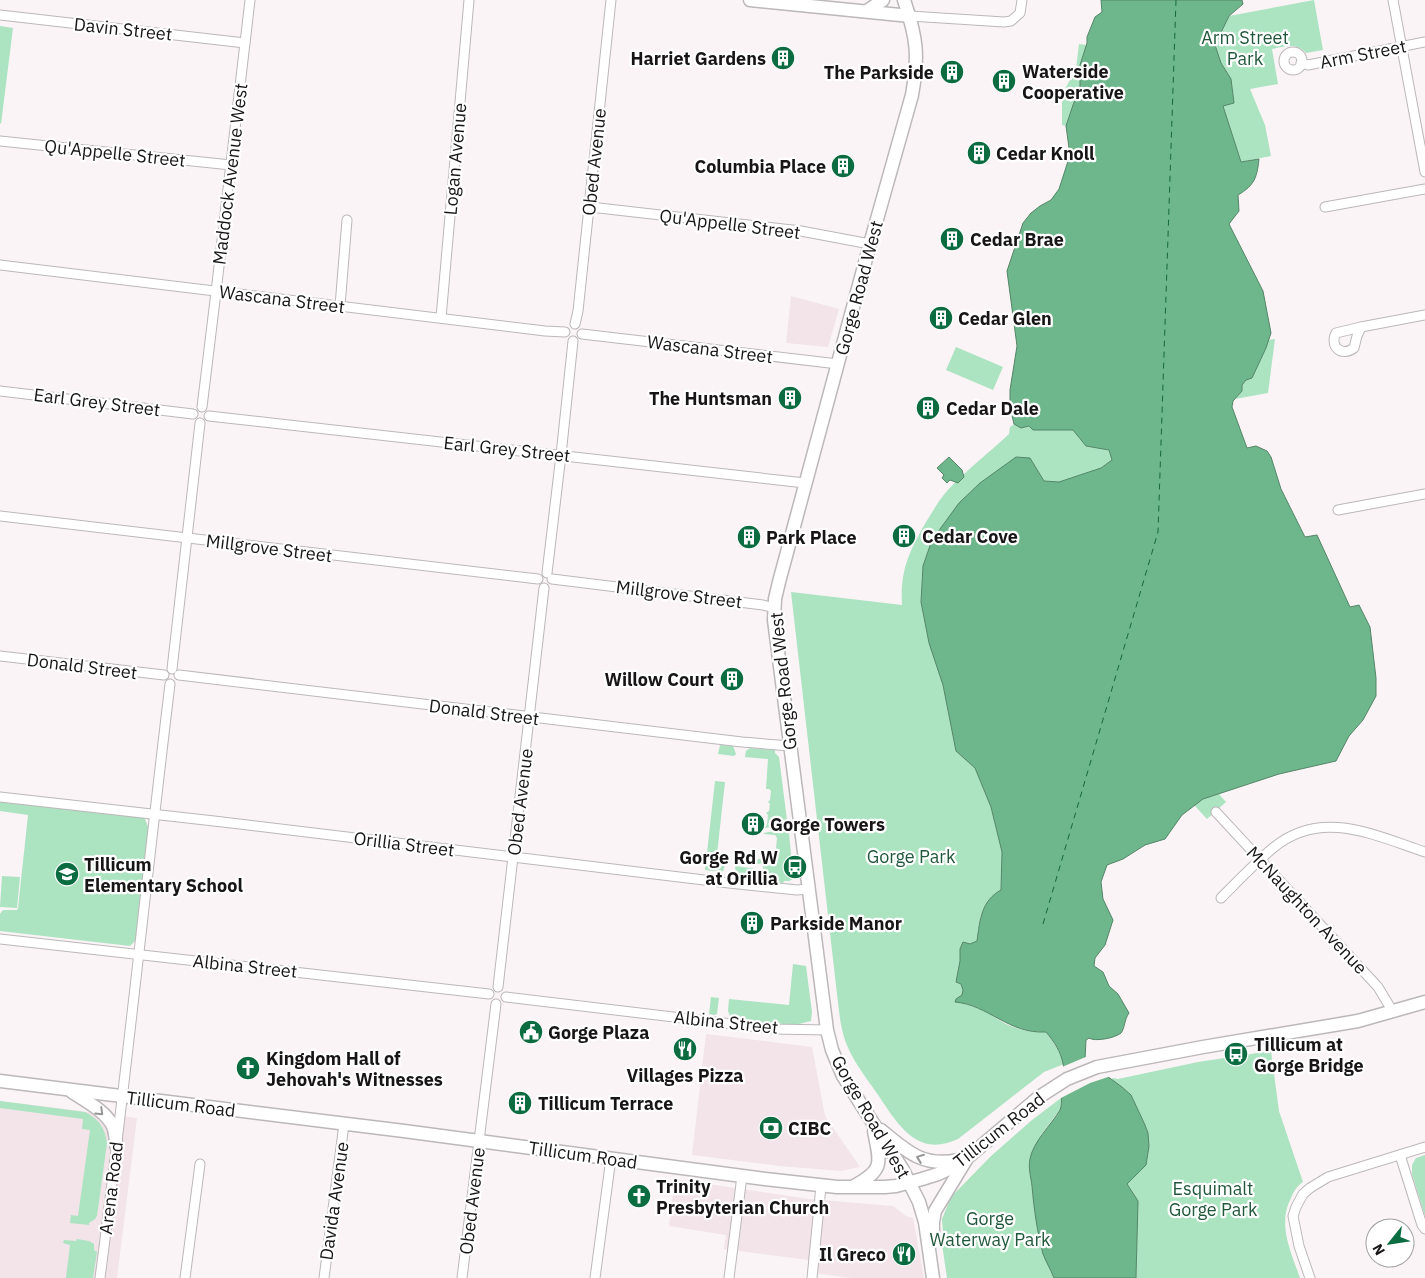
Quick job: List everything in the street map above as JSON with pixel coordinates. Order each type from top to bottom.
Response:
[{"type":"main road","points":[[750,0],[910,16]]},
{"type":"main road","points":[[867,11],[882,0]]},
{"type":"main road","name":"Gorge Road West","points":[[904,0],[915,36],[917,54],[912,95],[805,483],[779,582],[774,620],[826,1030],[843,1076],[920,1202],[925,1222],[933,1278]]},
{"type":"main road","name":"Tillicum Road","points":[[0,1081],[821,1186],[885,1187],[910,1183],[938,1174],[967,1158],[1024,1109],[1054,1087],[1067,1079],[1109,1063],[1358,1022],[1425,1002]]},
{"type":"main road","points":[[70,1090],[100,1110],[113,1127],[116,1145]]},
{"type":"main road","points":[[873,1124],[910,1154],[924,1160],[948,1162],[967,1158]]},
{"type":"main road","points":[[853,1186],[868,1178],[876,1171],[879,1165],[873,1124]]},
{"type":"main road","points":[[931,1263],[933,1222],[936,1211],[967,1158]]},
{"type":"street","name":"Maddock Avenue West","points":[[202,407],[250,0]]},
{"type":"street","name":"Logan Avenue","points":[[441,318],[469,0]]},
{"type":"street","name":"Obed Avenue","points":[[575,324],[590,207],[611,0]]},
{"type":"street","points":[[910,16],[1011,21],[1020,13],[1022,0]]},
{"type":"street","points":[[1393,0],[1425,172]]},
{"type":"street","name":"Davin Street","points":[[0,15],[245,43]]},
{"type":"street","name":"Arm Street","points":[[1302,63],[1308,65],[1425,42]]},
{"type":"street","name":"Qu'Appelle Street","points":[[0,141],[230,165]]},
{"type":"street","points":[[1325,207],[1425,189]]},
{"type":"street","name":"Qu'Appelle Street","points":[[590,207],[801,231],[870,244]]},
{"type":"street","points":[[340,306],[347,220]]},
{"type":"street","name":"Wascana Street","points":[[0,265],[565,332]]},
{"type":"street","points":[[1361,327],[1425,315]]},
{"type":"street","points":[[575,324],[581,329],[582,334],[580,338],[573,342],[568,340],[565,332],[567,327],[575,324]]},
{"type":"street","name":"Wascana Street","points":[[582,334],[838,364]]},
{"type":"street","points":[[549,576],[542,574],[538,579],[538,584],[544,588],[550,586],[549,576],[573,342]]},
{"type":"street","name":"Earl Grey Street","points":[[0,390],[193,414]]},
{"type":"street","points":[[202,407],[208,411],[209,416],[205,422],[200,423],[194,419],[193,414],[195,409],[202,407]]},
{"type":"street","name":"Earl Grey Street","points":[[209,416],[805,483]]},
{"type":"street","points":[[170,684],[177,682],[176,672],[200,423]]},
{"type":"street","points":[[1338,510],[1425,494]]},
{"type":"street","name":"Millgrove Street","points":[[0,516],[538,579]]},
{"type":"street","name":"Millgrove Street","points":[[549,576],[763,604],[775,608]]},
{"type":"street","name":"Obed Avenue","points":[[498,987],[544,588]]},
{"type":"street","name":"Donald Street","points":[[0,656],[164,675]]},
{"type":"street","points":[[170,684],[166,682],[164,675],[166,671],[176,672]]},
{"type":"street","name":"Donald Street","points":[[176,672],[530,718],[790,746]]},
{"type":"street","points":[[122,1097],[170,684]]},
{"type":"street","name":"Orillia Street","points":[[0,797],[513,858],[808,890]]},
{"type":"street","name":"McNaughton Avenue","points":[[1216,812],[1378,986],[1393,1012]]},
{"type":"street","points":[[1221,898],[1274,848],[1289,837],[1306,830],[1330,826],[1349,828],[1425,852]]},
{"type":"street","name":"Albina Street","points":[[0,939],[489,994]]},
{"type":"street","points":[[498,987],[504,990],[506,997],[502,1003],[496,1004],[490,999],[489,994],[492,989],[498,987]]},
{"type":"street","name":"Albina Street","points":[[506,997],[774,1028],[826,1030]]},
{"type":"street","name":"Obed Avenue","points":[[462,1278],[496,1004]]},
{"type":"street","name":"Arena Road","points":[[100,1278],[122,1097]]},
{"type":"street","name":"Davida Avenue","points":[[324,1278],[344,1124]]},
{"type":"street","points":[[1310,1278],[1299,1246],[1293,1216],[1304,1194],[1328,1176],[1425,1147]]},
{"type":"street","points":[[1400,1155],[1422,1225],[1425,1229]]},
{"type":"street","points":[[595,1278],[611,1158]]},
{"type":"street","points":[[185,1278],[200,1164]]},
{"type":"street","points":[[728,1278],[742,1176]]},
{"type":"street","points":[[812,1278],[821,1186]]},
{"type":"shaded area","points":[[1101,0],[1242,0],[1243,4],[1229,16],[1215,45],[1221,63],[1231,79],[1234,103],[1223,106],[1241,162],[1259,159],[1254,180],[1248,188],[1238,195],[1239,211],[1229,224],[1263,291],[1271,333],[1252,378],[1246,380],[1242,385],[1242,391],[1233,401],[1232,407],[1247,448],[1256,446],[1267,451],[1271,457],[1281,489],[1305,537],[1317,535],[1350,607],[1359,605],[1370,627],[1376,678],[1376,696],[1363,720],[1349,736],[1336,761],[1279,774],[1203,799],[1182,815],[1165,839],[1145,845],[1123,859],[1107,865],[1101,882],[1103,899],[1113,920],[1105,945],[1095,958],[1094,966],[1103,972],[1109,986],[1118,994],[1129,1013],[1121,1033],[1118,1035],[1105,1039],[1096,1040],[1089,1038],[1086,1040],[1085,1060],[1131,1095],[1148,1133],[1149,1146],[1146,1165],[1127,1184],[1138,1201],[1136,1278],[1054,1278],[1043,1254],[1036,1220],[1029,1166],[1035,1146],[1061,1108],[1064,1078],[1063,1062],[1057,1047],[1046,1032],[1021,1029],[978,1008],[955,1002],[962,995],[963,990],[961,984],[956,982],[960,949],[963,942],[970,944],[977,941],[985,905],[994,894],[1001,890],[1002,852],[991,807],[975,768],[956,751],[943,685],[929,643],[921,602],[923,566],[932,540],[959,503],[980,483],[1016,457],[1030,458],[1044,481],[1059,482],[1101,468],[1112,460],[1109,450],[1086,446],[1073,430],[1033,430],[1029,426],[1021,428],[1014,424],[1010,407],[1010,390],[1017,346],[1007,271],[1023,223],[1031,213],[1051,200],[1059,189],[1070,155],[1066,126],[1080,88],[1080,65],[1087,37],[1095,17],[1102,12]]},
{"type":"shaded area","points":[[791,296],[839,309],[828,347],[786,343]]},
{"type":"shaded area","points":[[949,457],[962,470],[964,477],[958,483],[950,480],[947,483],[942,478],[944,475],[937,468]]},
{"type":"shaded area","points":[[706,1034],[812,1047],[825,1116],[860,1167],[841,1171],[779,1166],[692,1155]]},
{"type":"shaded area","points":[[0,1101],[137,1118],[117,1278],[0,1278]]},
{"type":"shaded area","points":[[675,1179],[809,1199],[893,1206],[906,1216],[913,1218],[924,1278],[851,1278],[820,1274],[808,1270],[809,1260],[724,1249],[726,1235],[669,1226]]},
{"type":"green space","name":"Arm Street Park","points":[[1314,0],[1323,50],[1306,53],[1294,46],[1272,49],[1278,84],[1250,89],[1265,125],[1271,156],[1241,162],[1223,106],[1234,102],[1231,79],[1221,63],[1215,45],[1229,16]]},
{"type":"green space","points":[[0,26],[13,28],[1,124],[0,123]]},
{"type":"green space","points":[[1079,44],[1087,45],[1080,65],[1080,88],[1066,126],[1062,125],[1062,102],[1066,87],[1076,69]]},
{"type":"green space","points":[[1275,339],[1268,393],[1235,399],[1242,391],[1242,385],[1246,380],[1252,378],[1268,340]]},
{"type":"green space","points":[[956,347],[1003,367],[993,390],[946,370]]},
{"type":"green space","name":"Gorge Park","points":[[1014,424],[1021,428],[1029,426],[1073,430],[1086,446],[1109,450],[1112,460],[1101,468],[1059,482],[1044,481],[1030,458],[995,473],[980,483],[923,566],[921,602],[929,643],[943,685],[956,750],[975,768],[991,807],[1002,851],[1001,890],[981,914],[977,941],[960,949],[956,982],[961,984],[963,990],[962,995],[956,999],[986,1011],[1001,1022],[1013,1027],[1026,1031],[1046,1032],[1064,1064],[1044,1072],[958,1139],[943,1144],[930,1144],[919,1141],[909,1134],[892,1115],[856,1062],[842,1031],[791,592],[902,605],[904,571],[926,522],[947,491],[1009,434],[1010,427]]},
{"type":"green space","points":[[720,745],[733,746],[736,754],[734,756],[718,754]]},
{"type":"green space","points":[[750,748],[775,750],[779,757],[788,828],[776,826],[765,828],[771,791],[766,789],[768,759],[745,757],[746,751]]},
{"type":"green space","points":[[715,781],[725,782],[716,863],[724,864],[725,866],[721,872],[705,870]]},
{"type":"green space","points":[[1219,794],[1226,802],[1207,819],[1194,805],[1203,799]]},
{"type":"green space","name":"Tillicum Elementary School","points":[[0,801],[143,817],[145,819],[149,829],[136,940],[130,946],[0,931],[0,914],[3,910],[17,910],[18,908],[28,815],[0,811]]},
{"type":"green space","points":[[774,831],[789,832],[793,879],[783,883],[741,879],[736,872],[736,866],[763,870],[763,863],[758,864],[748,862],[747,860],[775,859],[777,838],[775,835],[764,834]]},
{"type":"green space","points":[[2,876],[20,877],[17,908],[0,907]]},
{"type":"green space","points":[[793,964],[806,966],[812,1012],[811,1021],[795,1025],[731,1019],[728,1011],[729,999],[789,1005]]},
{"type":"green space","points":[[711,997],[719,998],[717,1014],[714,1015],[709,1014]]},
{"type":"green space","name":"Esquimalt Gorge Park","points":[[1271,1051],[1279,1111],[1303,1182],[1293,1193],[1285,1218],[1287,1238],[1300,1278],[1136,1278],[1137,1264],[1127,1184],[1145,1165],[1148,1154],[1148,1133],[1131,1095],[1111,1080],[1113,1078],[1118,1079],[1198,1062]]},
{"type":"green space","name":"Gorge Waterway Park","points":[[1061,1098],[1061,1108],[1041,1135],[1030,1168],[1043,1254],[1054,1278],[947,1278],[942,1244],[942,1219],[951,1197],[990,1157],[1032,1120]]},
{"type":"green space","points":[[0,1101],[85,1112],[100,1124],[105,1133],[107,1143],[97,1216],[89,1225],[70,1223],[71,1215],[78,1216],[90,1130],[82,1129],[83,1119],[0,1108]]},
{"type":"green space","points":[[1425,1155],[1425,1216],[1412,1174],[1412,1165],[1416,1158]]},
{"type":"green space","points":[[77,1239],[94,1244],[94,1250],[97,1252],[93,1278],[66,1278],[70,1245],[63,1243],[64,1240],[76,1241]]},
{"type":"pier","points":[[1088,1056],[1088,1059],[1111,1076],[1090,1083],[1061,1098],[1062,1067]]},
{"type":"ferry route","points":[[1043,924],[1158,532],[1176,0]]},
{"type":"place","name":"Harriet Gardens","points":[[783,58]]},
{"type":"place","name":"The Parkside","points":[[952,72]]},
{"type":"place","name":"Waterside Cooperative","points":[[1004,81]]},
{"type":"place","name":"Cedar Knoll","points":[[979,153]]},
{"type":"place","name":"Columbia Place","points":[[843,166]]},
{"type":"place","name":"Cedar Brae","points":[[952,239]]},
{"type":"place","name":"Cedar Glen","points":[[941,318]]},
{"type":"place","name":"The Huntsman","points":[[790,398]]},
{"type":"place","name":"Cedar Dale","points":[[928,408]]},
{"type":"place","name":"Cedar Cove","points":[[904,536]]},
{"type":"place","name":"Park Place","points":[[749,537]]},
{"type":"place","name":"Willow Court","points":[[732,679]]},
{"type":"place","name":"Gorge Towers","points":[[753,824]]},
{"type":"place","name":"Gorge Rd W at Orillia","points":[[795,867]]},
{"type":"place","name":"Tillicum Elementary School","points":[[67,874]]},
{"type":"place","name":"Parkside Manor","points":[[752,923]]},
{"type":"place","name":"Gorge Plaza","points":[[531,1032]]},
{"type":"place","name":"Villages Pizza","points":[[685,1049]]},
{"type":"place","name":"Tillicum at Gorge Bridge","points":[[1236,1054]]},
{"type":"place","name":"Kingdom Hall of Jehovah's Witnesses","points":[[248,1068]]},
{"type":"place","name":"Tillicum Terrace","points":[[520,1103]]},
{"type":"place","name":"CIBC","points":[[771,1128]]},
{"type":"place","name":"Trinity Presbyterian Church","points":[[639,1196]]},
{"type":"place","name":"Il Greco","points":[[904,1254]]}]
